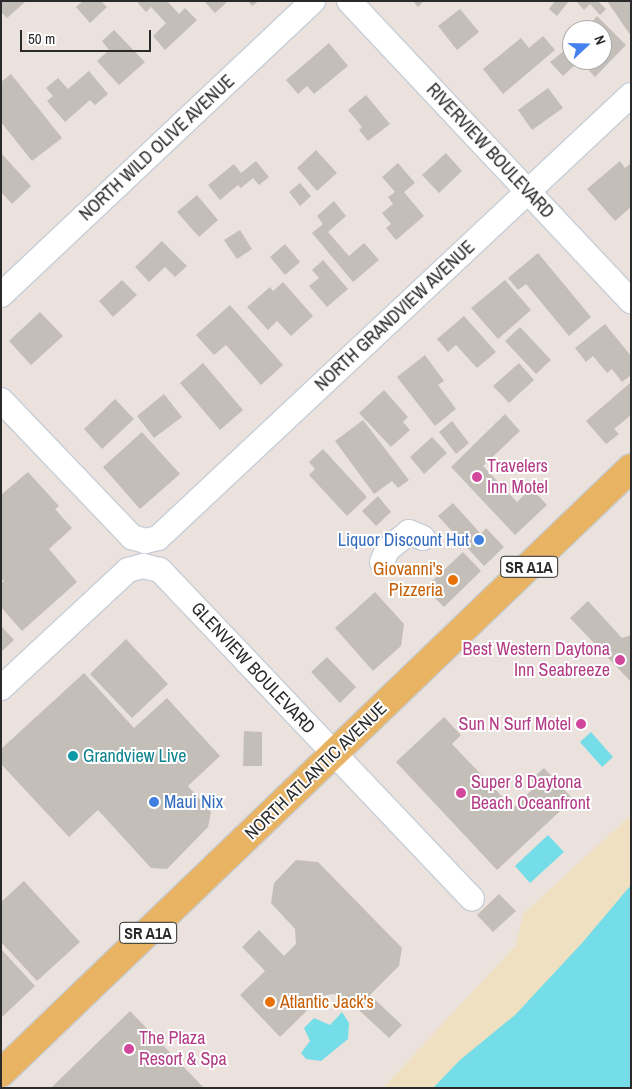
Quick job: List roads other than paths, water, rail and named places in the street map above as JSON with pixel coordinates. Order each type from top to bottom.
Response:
[{"type":"main road","name":"NORTH ATLANTIC AVENUE","points":[[1,1073],[631,468]]},
{"type":"street","name":"NORTH WILD OLIVE AVENUE","points":[[1,295],[313,1]]},
{"type":"street","name":"RIVERVIEW BOULEVARD","points":[[349,1],[631,301]]},
{"type":"street","name":"NORTH GRANDVIEW AVENUE","points":[[1,400],[132,537],[145,541],[158,538],[631,95]]},
{"type":"street","points":[[382,562],[387,550],[409,532],[423,538]]},
{"type":"street","name":"GLENVIEW BOULEVARD","points":[[1,688],[128,570],[143,566],[160,570],[472,899]]},
{"type":"water","points":[[591,732],[613,757],[602,767],[580,742]]},
{"type":"water","points":[[548,835],[564,852],[530,883],[515,866]]},
{"type":"water","points":[[631,885],[631,1088],[433,1088],[460,1060],[515,1015],[582,943]]},
{"type":"water","points":[[342,1012],[349,1023],[348,1039],[321,1061],[306,1059],[301,1053],[310,1041],[304,1028],[314,1018],[330,1025]]},
{"type":"place","name":"Travelers Inn Motel","points":[[477,477]]},
{"type":"place","name":"Liquor Discount Hut","points":[[479,540]]},
{"type":"place","name":"Giovanni's Pizzeria","points":[[453,580]]},
{"type":"place","name":"Best Western Daytona Inn Seabreeze","points":[[620,660]]},
{"type":"place","name":"Sun N Surf Motel","points":[[581,724]]},
{"type":"place","name":"Grandview Live","points":[[73,756]]},
{"type":"place","name":"Super 8 Daytona Beach Oceanfront","points":[[461,793]]},
{"type":"place","name":"Maui Nix","points":[[154,802]]},
{"type":"place","name":"Atlantic Jack's","points":[[270,1002]]},
{"type":"place","name":"The Plaza Resort & Spa","points":[[129,1049]]}]
